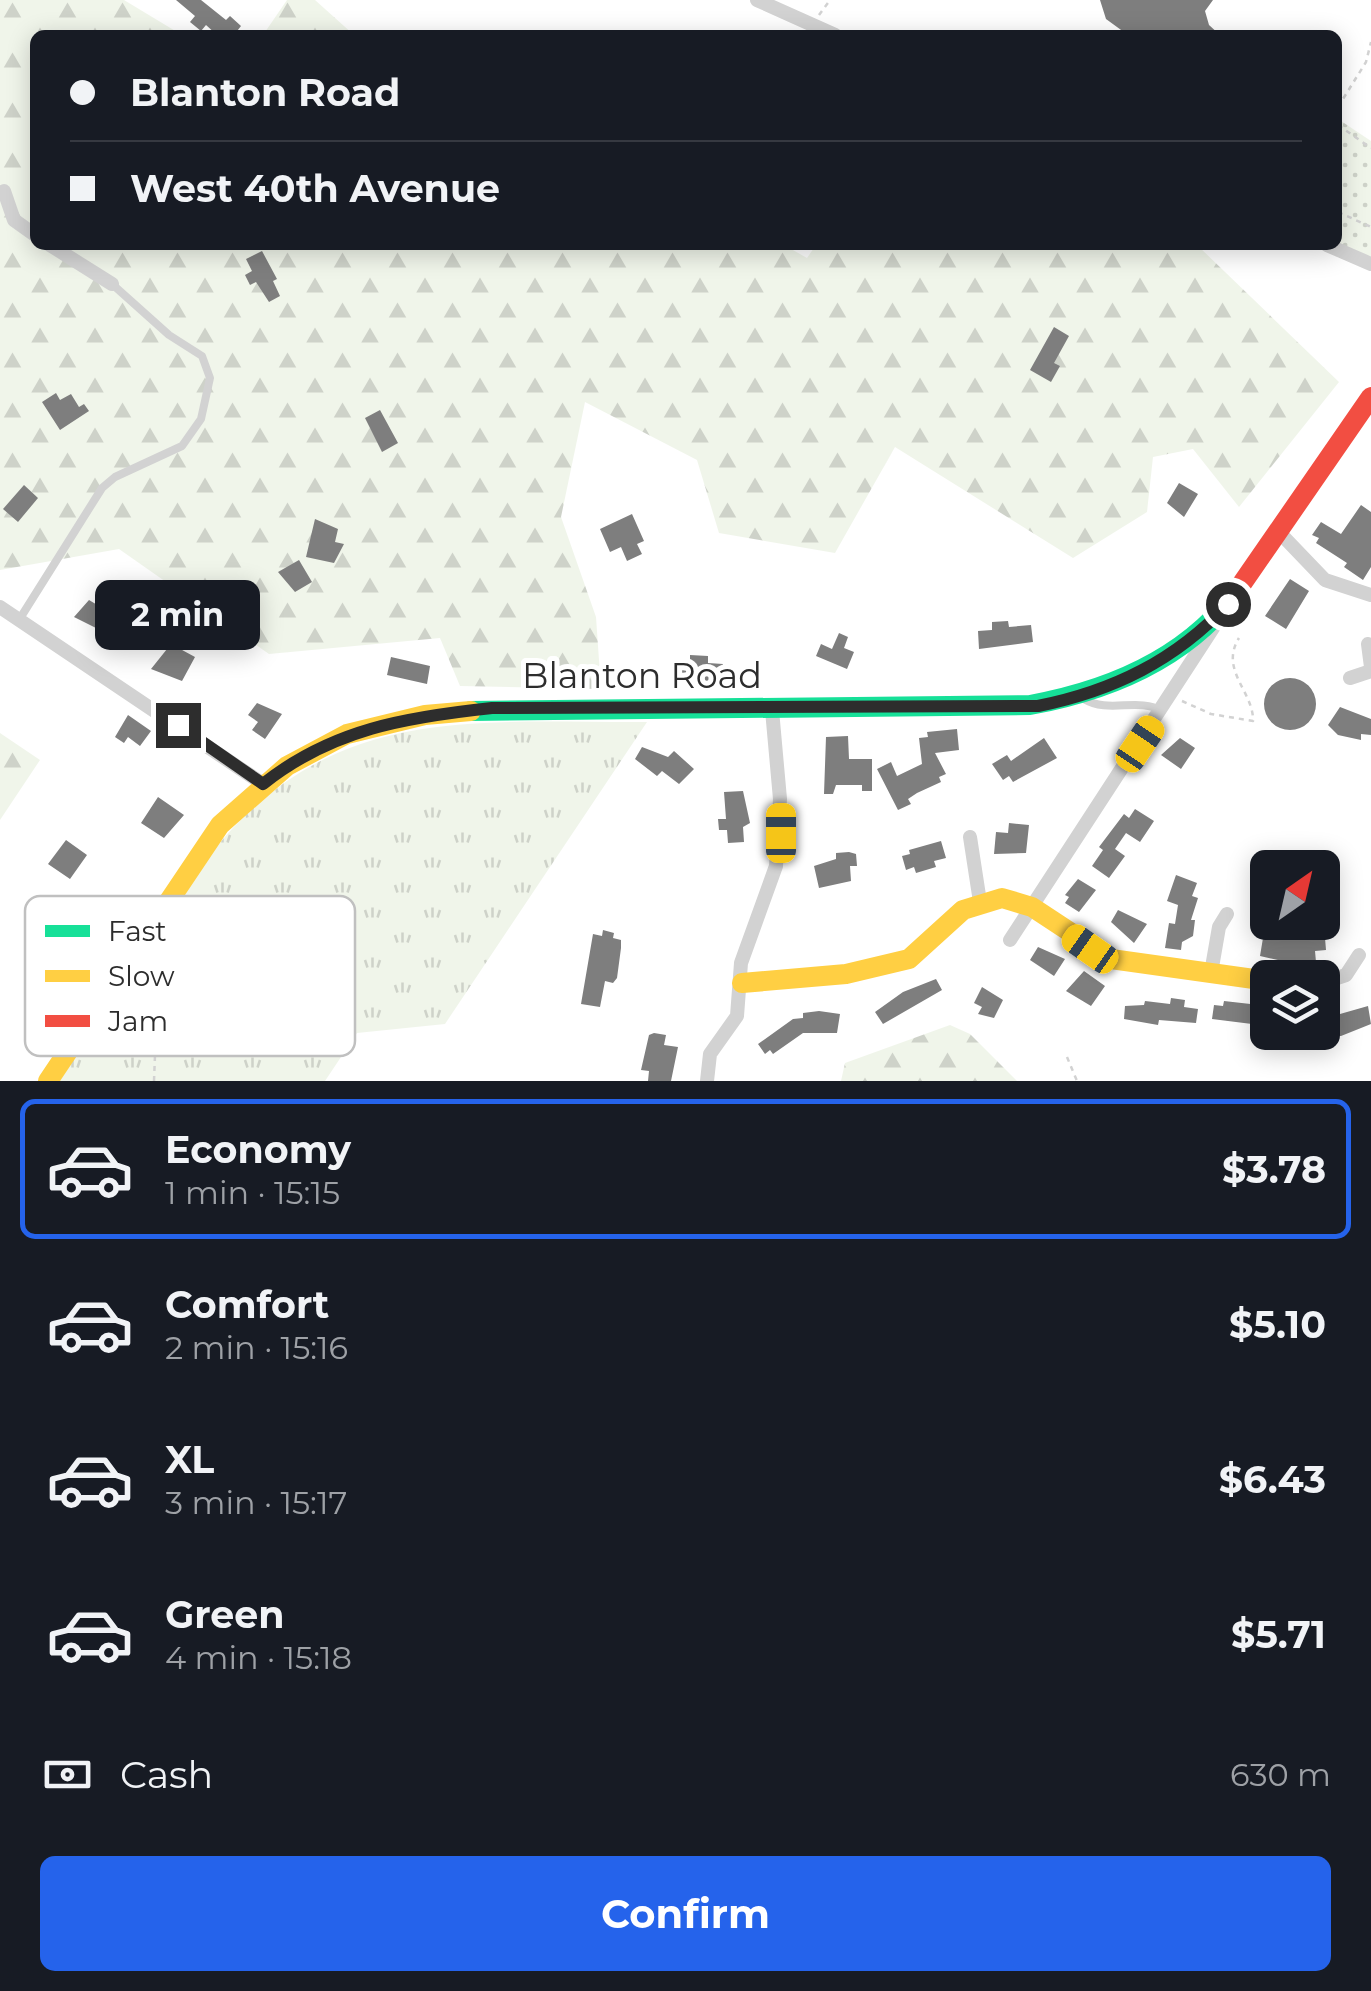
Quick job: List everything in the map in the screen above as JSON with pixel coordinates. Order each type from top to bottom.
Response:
[{"type":"street","points":[[757,0],[825,30]]},
{"type":"street","points":[[4,191],[14,220],[30,231]]},
{"type":"street","points":[[58,250],[112,284]]},
{"type":"street","points":[[1339,250],[1371,264]]},
{"type":"street","name":"Blanton Road","points":[[172,896],[220,825],[263,784],[303,756],[347,734],[425,715],[492,708],[997,708],[1080,697],[1172,654],[1228,604],[1278,531],[1363,426],[1371,397]]},
{"type":"street","points":[[1278,531],[1324,580],[1348,591],[1371,595]]},
{"type":"street","points":[[1010,940],[1172,696],[1228,604]]},
{"type":"street","points":[[0,608],[263,784]]},
{"type":"street","points":[[1350,678],[1371,669],[1368,644]]},
{"type":"street","points":[[706,1081],[710,1054],[737,1016],[742,963],[768,896],[781,833],[772,710]]},
{"type":"street","points":[[970,837],[980,902]]},
{"type":"street","points":[[742,983],[846,974],[908,959],[962,910],[1002,898],[1032,907],[1111,959],[1250,978]]},
{"type":"street","points":[[1211,973],[1219,927],[1227,914]]},
{"type":"street","points":[[1340,977],[1346,975],[1359,955]]},
{"type":"street","name":"Blanton Road","points":[[48,1081],[65,1056]]},
{"type":"lane","points":[[19,620],[102,488],[115,477],[182,446],[200,419],[208,393],[209,365],[202,356],[169,335],[112,284]]},
{"type":"lane","points":[[1080,697],[1100,707],[1150,706],[1162,711]]},
{"type":"path","points":[[811,24],[830,0]]},
{"type":"path","points":[[1342,100],[1366,62],[1371,42]]},
{"type":"path","points":[[1342,128],[1371,148]]},
{"type":"path","points":[[1342,214],[1371,227]]},
{"type":"path","points":[[1172,696],[1210,714],[1253,720],[1234,668],[1233,649],[1239,638]]},
{"type":"path","points":[[154,1081],[155,1056]]},
{"type":"path","points":[[1067,1057],[1077,1081]]},
{"type":"green space","points":[[0,0],[124,0],[174,30],[30,30],[30,250],[793,250],[807,258],[813,250],[1202,250],[1339,382],[1239,507],[1193,449],[1153,457],[1147,512],[1073,558],[895,447],[835,553],[719,533],[697,460],[585,402],[561,517],[596,617],[601,689],[460,686],[440,638],[269,654],[119,549],[0,570]]},
{"type":"green space","points":[[287,0],[315,0],[348,30],[266,30]]},
{"type":"green space","points":[[1342,122],[1371,141],[1371,258],[1342,245]]},
{"type":"green space","points":[[523,722],[647,722],[445,1024],[355,1036],[355,896],[182,896],[212,852],[258,803],[307,769],[357,745],[410,731]]},
{"type":"green space","points":[[0,733],[40,760],[0,820]]},
{"type":"green space","points":[[950,1025],[970,1034],[1017,1081],[841,1081],[845,1063]]},
{"type":"green space","points":[[75,1056],[342,1056],[325,1081],[58,1081]]},
{"type":"building","points":[[176,0],[201,0],[226,20],[230,16],[241,26],[238,30],[212,30],[206,25],[200,30],[190,22],[195,16]]},
{"type":"building","points":[[1100,0],[1213,0],[1205,11],[1214,30],[1121,30],[1106,19]]},
{"type":"building","points":[[262,251],[277,279],[273,281],[280,296],[269,302],[256,282],[250,285],[245,275],[252,271],[246,259]]},
{"type":"building","points":[[1054,327],[1069,336],[1054,363],[1060,366],[1051,382],[1030,370]]},
{"type":"building","points":[[56,393],[60,400],[71,394],[79,407],[84,404],[89,411],[60,430],[42,402]]},
{"type":"building","points":[[380,410],[398,443],[382,452],[365,418]]},
{"type":"building","points":[[1179,483],[1198,494],[1184,517],[1167,503]]},
{"type":"building","points":[[24,485],[38,498],[18,522],[3,509]]},
{"type":"building","points":[[1361,505],[1371,512],[1371,567],[1363,580],[1344,567],[1347,563],[1316,543],[1319,538],[1312,535],[1321,522],[1341,534]]},
{"type":"building","points":[[632,514],[644,541],[637,544],[642,554],[627,561],[621,547],[610,552],[600,529]]},
{"type":"building","points":[[315,519],[338,529],[335,542],[344,544],[334,563],[306,557]]},
{"type":"building","points":[[299,560],[312,582],[295,592],[278,572]]},
{"type":"building","points":[[1290,579],[1309,591],[1286,629],[1265,616]]},
{"type":"building","points":[[89,600],[109,612],[98,629],[74,617]]},
{"type":"building","points":[[1008,621],[1009,627],[1031,625],[1033,642],[979,649],[978,631],[992,630],[992,622]]},
{"type":"building","points":[[839,633],[848,637],[844,648],[854,652],[847,669],[816,656],[821,644],[832,649]]},
{"type":"building","points":[[171,644],[195,657],[182,681],[151,669]]},
{"type":"building","points":[[690,655],[708,656],[708,663],[723,664],[722,684],[678,682],[679,663],[690,663]]},
{"type":"building","points":[[391,657],[430,666],[427,684],[387,675]]},
{"type":"building","points":[[1290,678],[1309,685],[1316,704],[1309,723],[1290,730],[1271,723],[1264,704],[1271,685]]},
{"type":"building","points":[[257,703],[282,714],[265,739],[252,730],[258,722],[248,715]]},
{"type":"building","points":[[1340,707],[1371,719],[1371,735],[1361,734],[1361,740],[1338,735],[1328,725]]},
{"type":"building","points":[[128,715],[151,731],[140,746],[128,737],[124,743],[115,737]]},
{"type":"building","points":[[957,729],[959,750],[935,753],[946,774],[939,777],[941,782],[917,793],[908,799],[911,804],[898,810],[877,769],[891,762],[897,776],[922,764],[919,738],[928,737],[927,732]]},
{"type":"building","points":[[848,736],[849,759],[872,759],[872,791],[862,791],[862,785],[836,785],[833,794],[824,794],[826,737]]},
{"type":"building","points":[[1044,738],[1057,758],[1013,782],[1009,776],[1003,780],[992,764],[1007,755],[1011,761]]},
{"type":"building","points":[[1180,738],[1195,748],[1181,769],[1161,755]]},
{"type":"building","points":[[642,747],[668,757],[674,751],[694,769],[679,784],[662,771],[657,776],[635,759]]},
{"type":"building","points":[[743,791],[750,823],[743,827],[744,842],[728,843],[727,830],[719,830],[718,819],[726,819],[724,792]]},
{"type":"building","points":[[158,797],[184,815],[164,838],[141,823]]},
{"type":"building","points":[[1135,809],[1154,821],[1140,842],[1126,833],[1115,849],[1125,856],[1109,878],[1092,866],[1103,850],[1099,847],[1124,814],[1129,818]]},
{"type":"building","points":[[1009,823],[1029,825],[1026,853],[994,854],[996,832],[1008,833]]},
{"type":"building","points":[[66,840],[87,855],[70,879],[48,864]]},
{"type":"building","points":[[941,841],[946,858],[934,861],[936,867],[916,873],[914,867],[906,870],[902,856],[910,854],[909,850]]},
{"type":"building","points":[[836,853],[856,854],[857,866],[850,866],[851,881],[819,888],[814,866],[836,859]]},
{"type":"building","points":[[1176,875],[1197,883],[1192,896],[1198,898],[1191,920],[1195,920],[1193,936],[1182,942],[1181,950],[1165,948],[1169,923],[1175,924],[1178,905],[1167,901]]},
{"type":"building","points":[[1078,879],[1096,890],[1079,912],[1065,903],[1069,897],[1065,895]]},
{"type":"building","points":[[1118,910],[1147,924],[1134,943],[1111,922]]},
{"type":"building","points":[[603,930],[621,940],[617,978],[613,983],[605,981],[600,1007],[581,1004],[593,934],[602,936]]},
{"type":"building","points":[[1263,940],[1325,940],[1326,950],[1315,951],[1316,960],[1260,956]]},
{"type":"building","points":[[1038,947],[1065,959],[1054,976],[1030,960]]},
{"type":"building","points":[[1084,971],[1105,986],[1091,1006],[1066,991]]},
{"type":"building","points":[[936,979],[942,990],[883,1024],[875,1012],[903,992]]},
{"type":"building","points":[[982,987],[1003,1000],[994,1018],[978,1014],[982,1007],[974,1003]]},
{"type":"building","points":[[1171,998],[1185,1000],[1184,1007],[1198,1009],[1196,1023],[1159,1020],[1158,1025],[1124,1019],[1125,1006],[1144,1005],[1145,1001],[1170,1004]]},
{"type":"building","points":[[1224,1001],[1250,1004],[1250,1024],[1212,1019],[1214,1005],[1223,1006]]},
{"type":"building","points":[[1368,1006],[1371,1024],[1340,1036],[1340,1014]]},
{"type":"building","points":[[803,1013],[840,1014],[837,1033],[803,1033],[773,1054],[770,1050],[765,1054],[758,1044],[793,1019],[803,1018]]},
{"type":"building","points":[[649,1035],[666,1035],[664,1045],[678,1047],[671,1081],[648,1081],[649,1071],[641,1070]]},
{"type":"traffic: fast","points":[[471,711],[1030,705],[1091,690],[1148,666],[1199,632],[1241,585]]},
{"type":"traffic: slow","points":[[172,896],[220,825],[287,766],[347,734],[425,715],[471,711]]},
{"type":"traffic: slow","points":[[742,983],[846,974],[909,959],[963,910],[1002,898],[1032,907],[1111,959],[1250,978]]},
{"type":"traffic: slow","points":[[48,1081],[65,1056]]},
{"type":"traffic: jam","points":[[1241,585],[1371,397]]},
{"type":"route","points":[[178,725],[263,784],[303,756],[347,734],[425,715],[492,708],[1038,706],[1093,693],[1147,669],[1190,642],[1228,604]]}]
